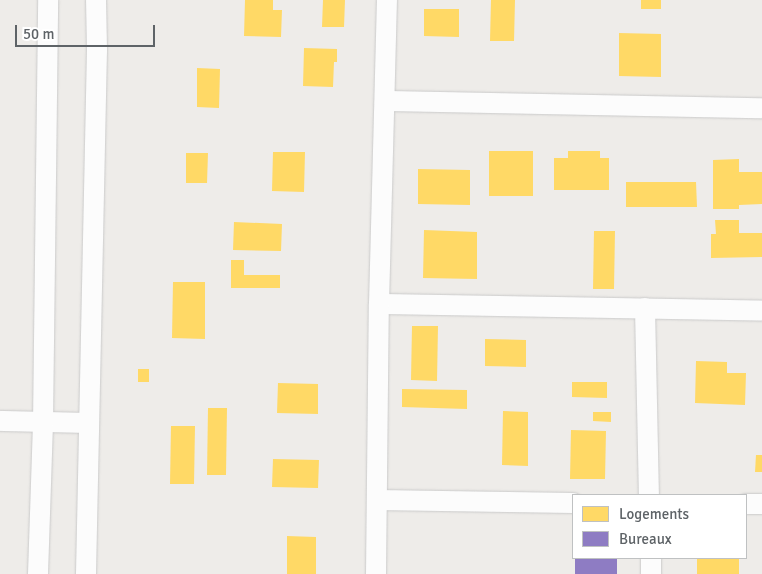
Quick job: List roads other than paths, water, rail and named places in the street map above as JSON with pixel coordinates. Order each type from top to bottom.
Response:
[{"type":"street","points":[[38,574],[43,423],[48,0]]},
{"type":"street","points":[[86,574],[97,60],[96,0]]},
{"type":"street","points":[[376,574],[379,304],[386,101],[387,0]]},
{"type":"street","points":[[386,101],[762,108]]},
{"type":"street","points":[[379,304],[762,311]]},
{"type":"street","points":[[645,308],[649,494]]},
{"type":"street","points":[[0,421],[89,423]]},
{"type":"street","points":[[377,500],[572,503]]},
{"type":"street","points":[[747,504],[762,504]]},
{"type":"street","points":[[651,559],[651,574]]}]
